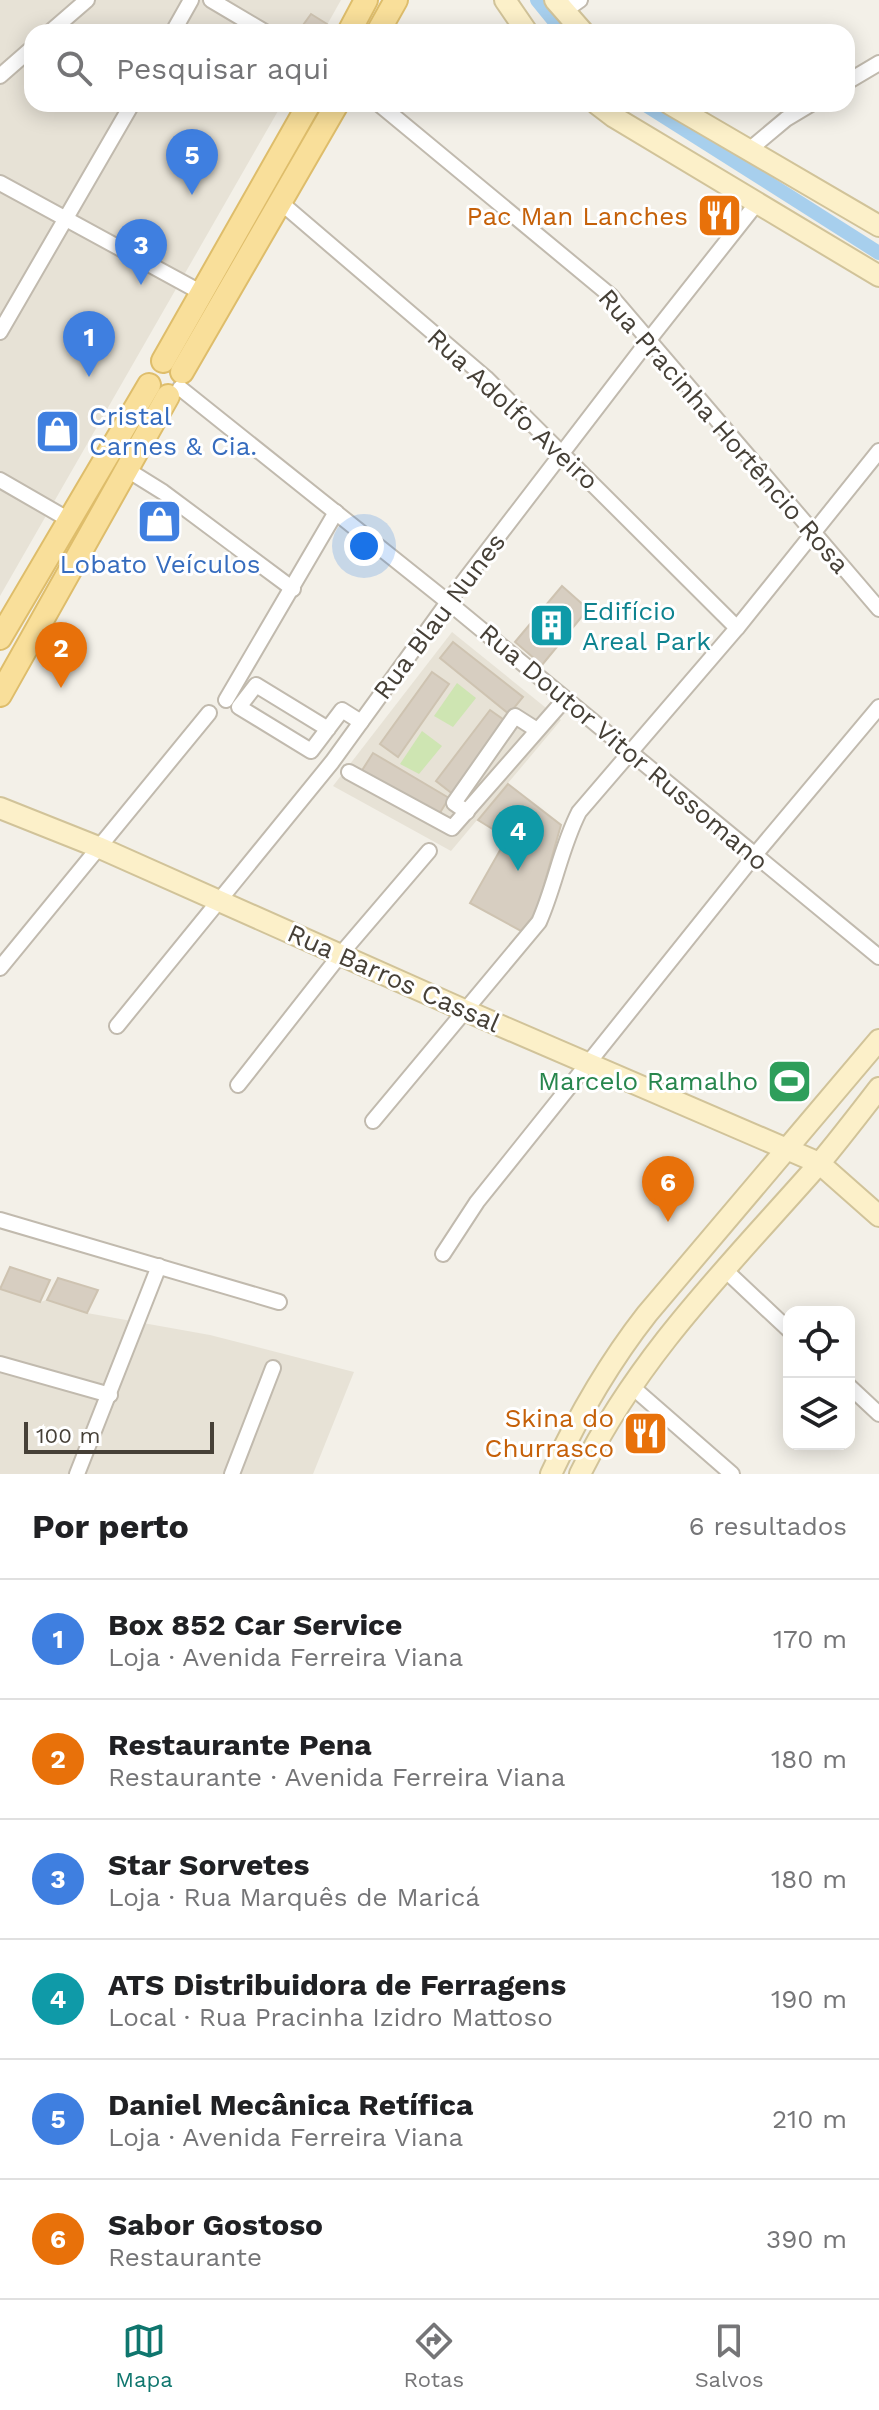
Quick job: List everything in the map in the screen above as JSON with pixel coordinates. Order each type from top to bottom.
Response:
[{"type":"main road","points":[[353,24],[366,0]]},
{"type":"main road","points":[[382,24],[396,0]]},
{"type":"main road","points":[[505,0],[522,24]]},
{"type":"main road","points":[[566,4],[578,24]]},
{"type":"main road","points":[[0,695],[126,469],[168,381],[202,293],[304,112]]},
{"type":"main road","points":[[0,638],[71,521],[168,381],[332,112]]},
{"type":"main road","points":[[610,112],[879,276]]},
{"type":"main road","points":[[684,112],[879,226]]},
{"type":"main road","name":"Rua Barros Cassal","points":[[0,808],[98,847],[819,1163],[879,1216]]},
{"type":"main road","points":[[551,1474],[613,1358],[879,1040]]},
{"type":"main road","points":[[580,1474],[630,1385],[681,1320],[819,1163],[879,1088]]},
{"type":"street","points":[[59,24],[87,0]]},
{"type":"street","points":[[178,24],[191,0]]},
{"type":"street","points":[[211,0],[252,24]]},
{"type":"street","points":[[0,76],[24,55]]},
{"type":"street","points":[[855,77],[879,63]]},
{"type":"street","points":[[0,332],[127,112]]},
{"type":"street","name":"Rua Pracinha Hortêncio Rosa","points":[[389,112],[611,296],[879,609]]},
{"type":"street","points":[[749,150],[798,112]]},
{"type":"street","points":[[0,183],[202,293]]},
{"type":"street","name":"Rua Adolfo Aveiro","points":[[279,201],[486,378],[737,628]]},
{"type":"street","name":"Rua Blau Nunes","points":[[117,1026],[332,762],[562,452],[757,203]]},
{"type":"street","name":"Rua Doutor Vitor Russomano","points":[[168,381],[448,602],[879,957]]},
{"type":"street","points":[[373,1121],[539,922],[579,812],[737,628],[879,451]]},
{"type":"street","points":[[126,469],[163,492],[293,589]]},
{"type":"street","points":[[0,480],[71,521]]},
{"type":"street","points":[[226,700],[336,512]]},
{"type":"street","points":[[328,729],[256,685],[239,707],[311,751],[328,729],[342,710],[361,722]]},
{"type":"street","points":[[349,772],[452,828],[565,699]]},
{"type":"street","points":[[443,1254],[477,1202],[754,856],[879,707]]},
{"type":"street","points":[[0,968],[209,713]]},
{"type":"street","points":[[467,812],[454,803],[515,716],[537,730]]},
{"type":"street","points":[[238,1085],[340,955],[429,851]]},
{"type":"street","points":[[0,1220],[279,1302]]},
{"type":"street","points":[[77,1474],[159,1266]]},
{"type":"street","points":[[724,1269],[783,1324]]},
{"type":"street","points":[[0,1364],[110,1395]]},
{"type":"street","points":[[232,1474],[273,1368]]},
{"type":"street","points":[[630,1385],[732,1474]]},
{"type":"street","points":[[855,1392],[879,1414]]},
{"type":"shaded area","points":[[0,0],[341,0],[328,24],[24,24],[24,112],[277,112],[0,596]]},
{"type":"shaded area","points":[[452,632],[561,720],[451,851],[333,786]]},
{"type":"shaded area","points":[[0,1289],[40,1302],[47,1300],[87,1313],[210,1335],[354,1372],[313,1474],[0,1474]]},
{"type":"green space","points":[[457,683],[476,698],[453,727],[434,716]]},
{"type":"green space","points":[[422,731],[442,746],[419,774],[400,764]]},
{"type":"building","points":[[311,14],[327,24],[304,24]]},
{"type":"building","name":"Edifício Areal Park","points":[[562,586],[588,609],[542,665],[515,642]]},
{"type":"building","points":[[453,642],[523,697],[509,714],[440,658]]},
{"type":"building","points":[[432,672],[449,684],[398,757],[380,744]]},
{"type":"building","points":[[490,710],[507,722],[454,795],[436,781]]},
{"type":"building","points":[[373,753],[449,798],[438,816],[361,772]]},
{"type":"building","points":[[508,784],[561,825],[536,913],[521,931],[470,903],[507,838],[478,820]]},
{"type":"building","points":[[10,1267],[50,1280],[40,1302],[0,1289]]},
{"type":"building","points":[[58,1278],[98,1290],[87,1313],[47,1300]]},
{"type":"waterway","points":[[537,0],[556,24]]},
{"type":"waterway","points":[[657,112],[879,253]]},
{"type":"place","name":"Daniel Mecânica Retífica","points":[[192,195]]},
{"type":"place","name":"Pac Man Lanches","points":[[719,216]]},
{"type":"place","name":"Star Sorvetes","points":[[141,285]]},
{"type":"place","name":"Box 852 Car Service","points":[[89,377]]},
{"type":"place","name":"Cristal Carnes & Cia.","points":[[58,431]]},
{"type":"place","name":"Lobato Veículos","points":[[160,521]]},
{"type":"place","name":"Edifício Areal Park","points":[[551,626]]},
{"type":"place","name":"Restaurante Pena","points":[[61,688]]},
{"type":"place","name":"ATS Distribuidora de Ferragens","points":[[518,871]]},
{"type":"place","name":"Marcelo Ramalho","points":[[789,1081]]},
{"type":"place","name":"Sabor Gostoso","points":[[668,1222]]},
{"type":"place","name":"Skina do Churrasco","points":[[645,1433]]}]
